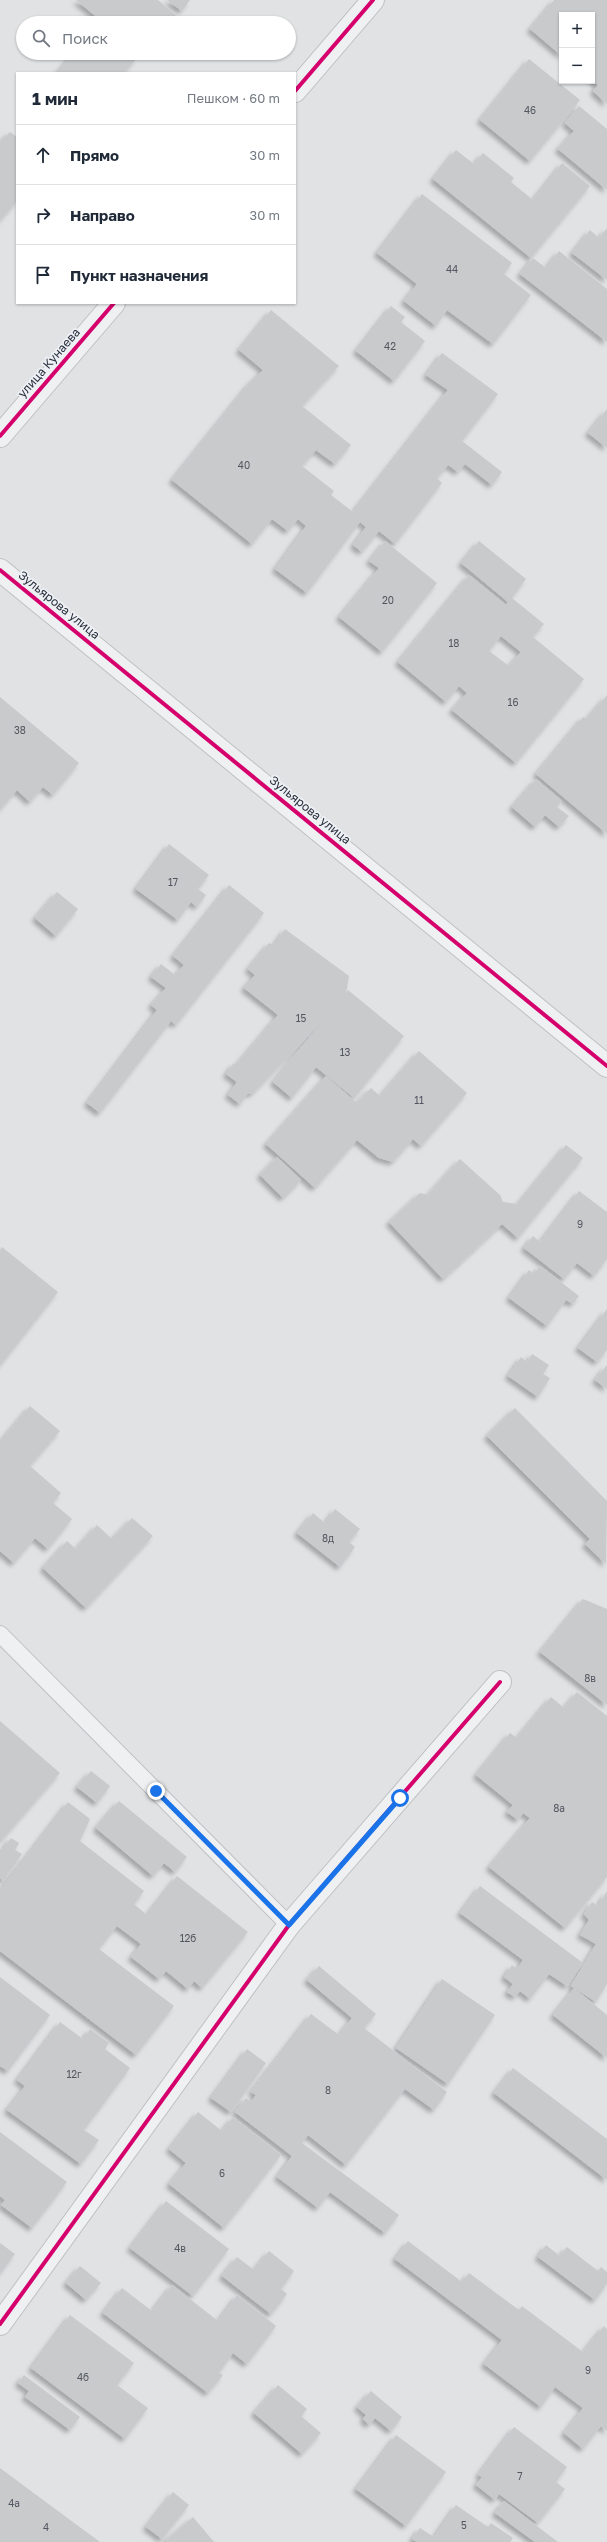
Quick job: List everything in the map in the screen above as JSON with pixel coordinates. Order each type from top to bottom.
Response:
[{"type":"street","points":[[296,90],[373,0]]},
{"type":"street","name":"улица Кунаева","points":[[0,436],[113,304]]},
{"type":"street","name":"Зульярова улица","points":[[0,570],[607,1066]]},
{"type":"street","points":[[0,2324],[289,1925],[500,1682]]},
{"type":"lane","points":[[0,1634],[289,1925]]},
{"type":"building","points":[[76,0],[158,0],[176,15],[175,16],[95,16]]},
{"type":"building","points":[[167,0],[190,0],[182,11]]},
{"type":"building","points":[[554,0],[607,0],[607,104],[593,91],[598,85],[595,82],[595,12],[559,12],[559,53],[530,29]]},
{"type":"building","points":[[529,59],[580,100],[530,161],[480,120]]},
{"type":"building","points":[[67,60],[135,60],[125,72],[58,72]]},
{"type":"building","points":[[579,106],[607,129],[607,190],[558,149],[574,131],[565,123]]},
{"type":"building","points":[[10,132],[16,136],[16,202],[0,221],[0,142]]},
{"type":"building","points":[[456,150],[474,164],[483,153],[514,178],[511,182],[533,200],[562,163],[590,186],[531,258],[433,179]]},
{"type":"building","points":[[422,194],[512,263],[504,274],[531,295],[493,344],[447,310],[436,326],[404,301],[417,284],[377,253]]},
{"type":"building","points":[[607,228],[607,280],[572,253],[590,230],[599,238]]},
{"type":"building","points":[[559,251],[607,289],[607,342],[520,274],[533,258],[546,268]]},
{"type":"building","points":[[391,306],[405,317],[401,322],[425,341],[394,381],[356,351]]},
{"type":"building","points":[[271,310],[339,366],[302,406],[351,445],[335,464],[316,450],[302,466],[334,491],[331,495],[353,512],[448,390],[426,375],[442,353],[498,394],[462,441],[502,472],[492,485],[465,464],[458,472],[448,465],[437,478],[442,483],[395,544],[379,531],[362,552],[353,545],[366,527],[360,522],[307,593],[275,569],[306,526],[298,519],[288,531],[272,519],[252,544],[172,480],[248,385],[263,370],[239,350]]},
{"type":"building","points":[[607,409],[607,448],[588,433]]},
{"type":"building","points":[[385,541],[437,583],[382,652],[339,617],[379,568],[369,561]]},
{"type":"building","points":[[479,541],[526,579],[512,598],[544,624],[533,637],[584,679],[516,763],[452,710],[467,693],[459,686],[446,702],[398,662],[469,575],[506,605],[508,602],[461,563]],"holes":[[[501,636],[521,652],[509,666],[489,651]]]},
{"type":"building","points":[[607,695],[607,834],[536,774],[583,717],[587,719]]},
{"type":"building","points":[[0,697],[79,763],[53,795],[43,787],[30,802],[17,790],[0,810]]},
{"type":"building","points":[[536,779],[562,801],[557,807],[569,816],[559,827],[545,815],[535,827],[512,807]]},
{"type":"building","points":[[169,844],[209,875],[198,889],[206,895],[197,907],[191,902],[178,920],[136,889]]},
{"type":"building","points":[[229,885],[264,913],[176,1025],[171,1021],[100,1113],[87,1103],[157,1010],[151,1005],[166,988],[151,977],[161,964],[175,975],[184,965],[173,956]]},
{"type":"building","points":[[57,892],[78,909],[56,936],[35,918]]},
{"type":"building","points":[[285,929],[349,976],[346,993],[348,990],[404,1036],[354,1098],[316,1067],[292,1098],[273,1082],[321,1023],[252,1094],[248,1093],[240,1104],[228,1095],[237,1082],[226,1074],[233,1064],[237,1064],[278,1015],[244,988],[255,975],[248,969],[269,943],[274,945]]},
{"type":"building","points":[[419,1051],[467,1093],[421,1146],[413,1139],[393,1162],[379,1158],[357,1140],[315,1188],[266,1144],[326,1076],[357,1103],[371,1088],[380,1096]]},
{"type":"building","points":[[566,1145],[583,1158],[518,1238],[502,1224],[443,1279],[389,1222],[420,1193],[428,1195],[460,1159],[500,1195],[503,1202],[518,1204]]},
{"type":"building","points":[[277,1157],[301,1180],[283,1198],[260,1175]]},
{"type":"building","points":[[579,1191],[607,1212],[607,1259],[594,1276],[577,1263],[564,1279],[524,1248],[533,1236],[540,1242]]},
{"type":"building","points":[[2,1247],[58,1292],[0,1366],[0,1250]]},
{"type":"building","points":[[540,1266],[579,1296],[573,1304],[566,1300],[547,1326],[509,1298],[529,1270],[534,1274]]},
{"type":"building","points":[[607,1309],[607,1350],[597,1362],[578,1348]]},
{"type":"building","points":[[532,1354],[549,1365],[543,1374],[550,1378],[538,1397],[508,1376],[521,1357],[527,1362]]},
{"type":"building","points":[[607,1365],[607,1389],[595,1380]]},
{"type":"building","points":[[30,1406],[60,1431],[30,1466],[61,1493],[53,1503],[72,1519],[48,1549],[35,1538],[14,1563],[0,1551],[0,1442]]},
{"type":"building","points":[[515,1408],[607,1501],[606,1564],[585,1544],[590,1539],[487,1436]]},
{"type":"building","points":[[335,1509],[360,1529],[349,1542],[355,1547],[340,1567],[297,1533],[313,1513],[325,1523]]},
{"type":"building","points":[[132,1518],[153,1536],[86,1608],[43,1568],[67,1541],[76,1549],[97,1525],[112,1539]]},
{"type":"building","points":[[583,1599],[607,1609],[607,1705],[540,1652]]},
{"type":"building","points":[[577,1692],[607,1716],[607,1877],[565,1928],[489,1867],[530,1818],[523,1813],[518,1820],[507,1812],[513,1805],[476,1775],[510,1733],[517,1738],[551,1697],[564,1708]]},
{"type":"building","points":[[0,1721],[60,1773],[0,1842]]},
{"type":"building","points":[[91,1771],[110,1786],[97,1803],[77,1787]]},
{"type":"building","points":[[119,1801],[187,1857],[175,1872],[164,1863],[153,1876],[96,1828]]},
{"type":"building","points":[[68,1802],[90,1819],[80,1841],[144,1891],[134,1904],[147,1915],[177,1876],[248,1932],[202,1988],[194,1981],[188,1989],[166,1971],[159,1979],[131,1957],[141,1944],[117,1926],[99,1949],[174,2006],[136,2055],[0,1951],[0,1891]]},
{"type":"building","points":[[11,1838],[19,1843],[15,1850],[22,1854],[3,1881],[0,1878],[0,1854]]},
{"type":"building","points":[[480,1886],[583,1963],[567,1986],[549,1974],[530,1999],[520,1991],[515,1997],[507,1992],[513,1984],[504,1977],[512,1965],[517,1969],[523,1960],[460,1913]]},
{"type":"building","points":[[607,1891],[607,1984],[596,2002],[571,1986],[596,1944],[580,1935],[589,1920],[584,1914],[592,1902],[598,1906]]},
{"type":"building","points":[[319,1966],[376,2014],[364,2028],[447,2092],[434,2110],[405,2089],[346,2165],[308,2135],[302,2143],[399,2215],[385,2233],[330,2192],[318,2208],[277,2177],[292,2156],[235,2112],[246,2098],[251,2102],[256,2095],[251,2092],[311,2014],[339,2035],[352,2018],[307,1980]]},
{"type":"building","points":[[0,1977],[50,2015],[8,2071],[0,2066]]},
{"type":"building","points":[[442,1979],[495,2015],[448,2084],[396,2048]]},
{"type":"building","points":[[574,1988],[607,2015],[607,2058],[553,2015]]},
{"type":"building","points":[[60,2022],[83,2039],[90,2029],[109,2043],[105,2049],[130,2068],[84,2130],[99,2140],[81,2164],[7,2110],[25,2086],[17,2080]]},
{"type":"building","points":[[247,2049],[266,2063],[231,2112],[211,2098]]},
{"type":"building","points":[[513,2068],[607,2139],[607,2180],[494,2093]]},
{"type":"building","points":[[198,2112],[222,2131],[233,2117],[281,2155],[224,2228],[169,2184],[186,2163],[169,2149]]},
{"type":"building","points":[[0,2132],[67,2182],[32,2228],[1,2205],[5,2200],[0,2196]]},
{"type":"building","points":[[166,2201],[229,2249],[193,2296],[130,2248]]},
{"type":"building","points":[[408,2241],[462,2282],[469,2273],[519,2310],[522,2306],[583,2352],[604,2326],[607,2329],[607,2431],[601,2426],[583,2449],[564,2433],[583,2408],[555,2387],[541,2407],[484,2364],[502,2340],[395,2259]]},
{"type":"building","points":[[0,2243],[15,2254],[0,2274]]},
{"type":"building","points":[[546,2245],[560,2256],[567,2247],[598,2271],[601,2267],[607,2272],[607,2284],[595,2300],[538,2257]]},
{"type":"building","points":[[269,2251],[294,2271],[281,2289],[287,2294],[271,2314],[222,2276],[237,2257],[254,2270]]},
{"type":"building","points":[[80,2266],[101,2283],[86,2300],[66,2283]]},
{"type":"building","points":[[172,2285],[218,2321],[237,2295],[276,2326],[247,2364],[233,2353],[219,2373],[223,2375],[208,2393],[103,2313],[122,2288],[152,2311]]},
{"type":"building","points":[[70,2315],[134,2363],[117,2385],[148,2408],[125,2439],[31,2368]]},
{"type":"building","points":[[24,2375],[80,2417],[70,2430],[25,2397],[29,2391],[18,2383]]},
{"type":"building","points":[[278,2385],[307,2409],[301,2416],[321,2433],[302,2454],[254,2413]]},
{"type":"building","points":[[371,2391],[402,2417],[391,2431],[375,2418],[369,2425],[363,2419],[366,2415],[357,2407]]},
{"type":"building","points":[[514,2427],[567,2467],[556,2482],[565,2489],[538,2523],[499,2494],[495,2500],[476,2485],[482,2477],[478,2475]]},
{"type":"building","points":[[396,2435],[446,2472],[406,2526],[356,2489]]},
{"type":"building","points":[[0,2468],[35,2494],[100,2542],[0,2542]]},
{"type":"building","points":[[173,2492],[189,2505],[162,2539],[146,2527]]},
{"type":"building","points":[[504,2501],[558,2542],[535,2542],[495,2513]]},
{"type":"building","points":[[456,2505],[488,2527],[491,2523],[513,2538],[510,2542],[417,2542],[412,2539],[420,2528],[434,2537]]},
{"type":"building","points":[[193,2517],[214,2542],[167,2542],[166,2540]]},
{"type":"cycle path","points":[[296,90],[373,0]]},
{"type":"cycle path","points":[[0,436],[113,304]]},
{"type":"cycle path","points":[[0,570],[607,1066]]},
{"type":"cycle path","points":[[0,2324],[289,1925],[500,1682]]},
{"type":"route","points":[[156,1791],[289,1925],[400,1798]]}]
